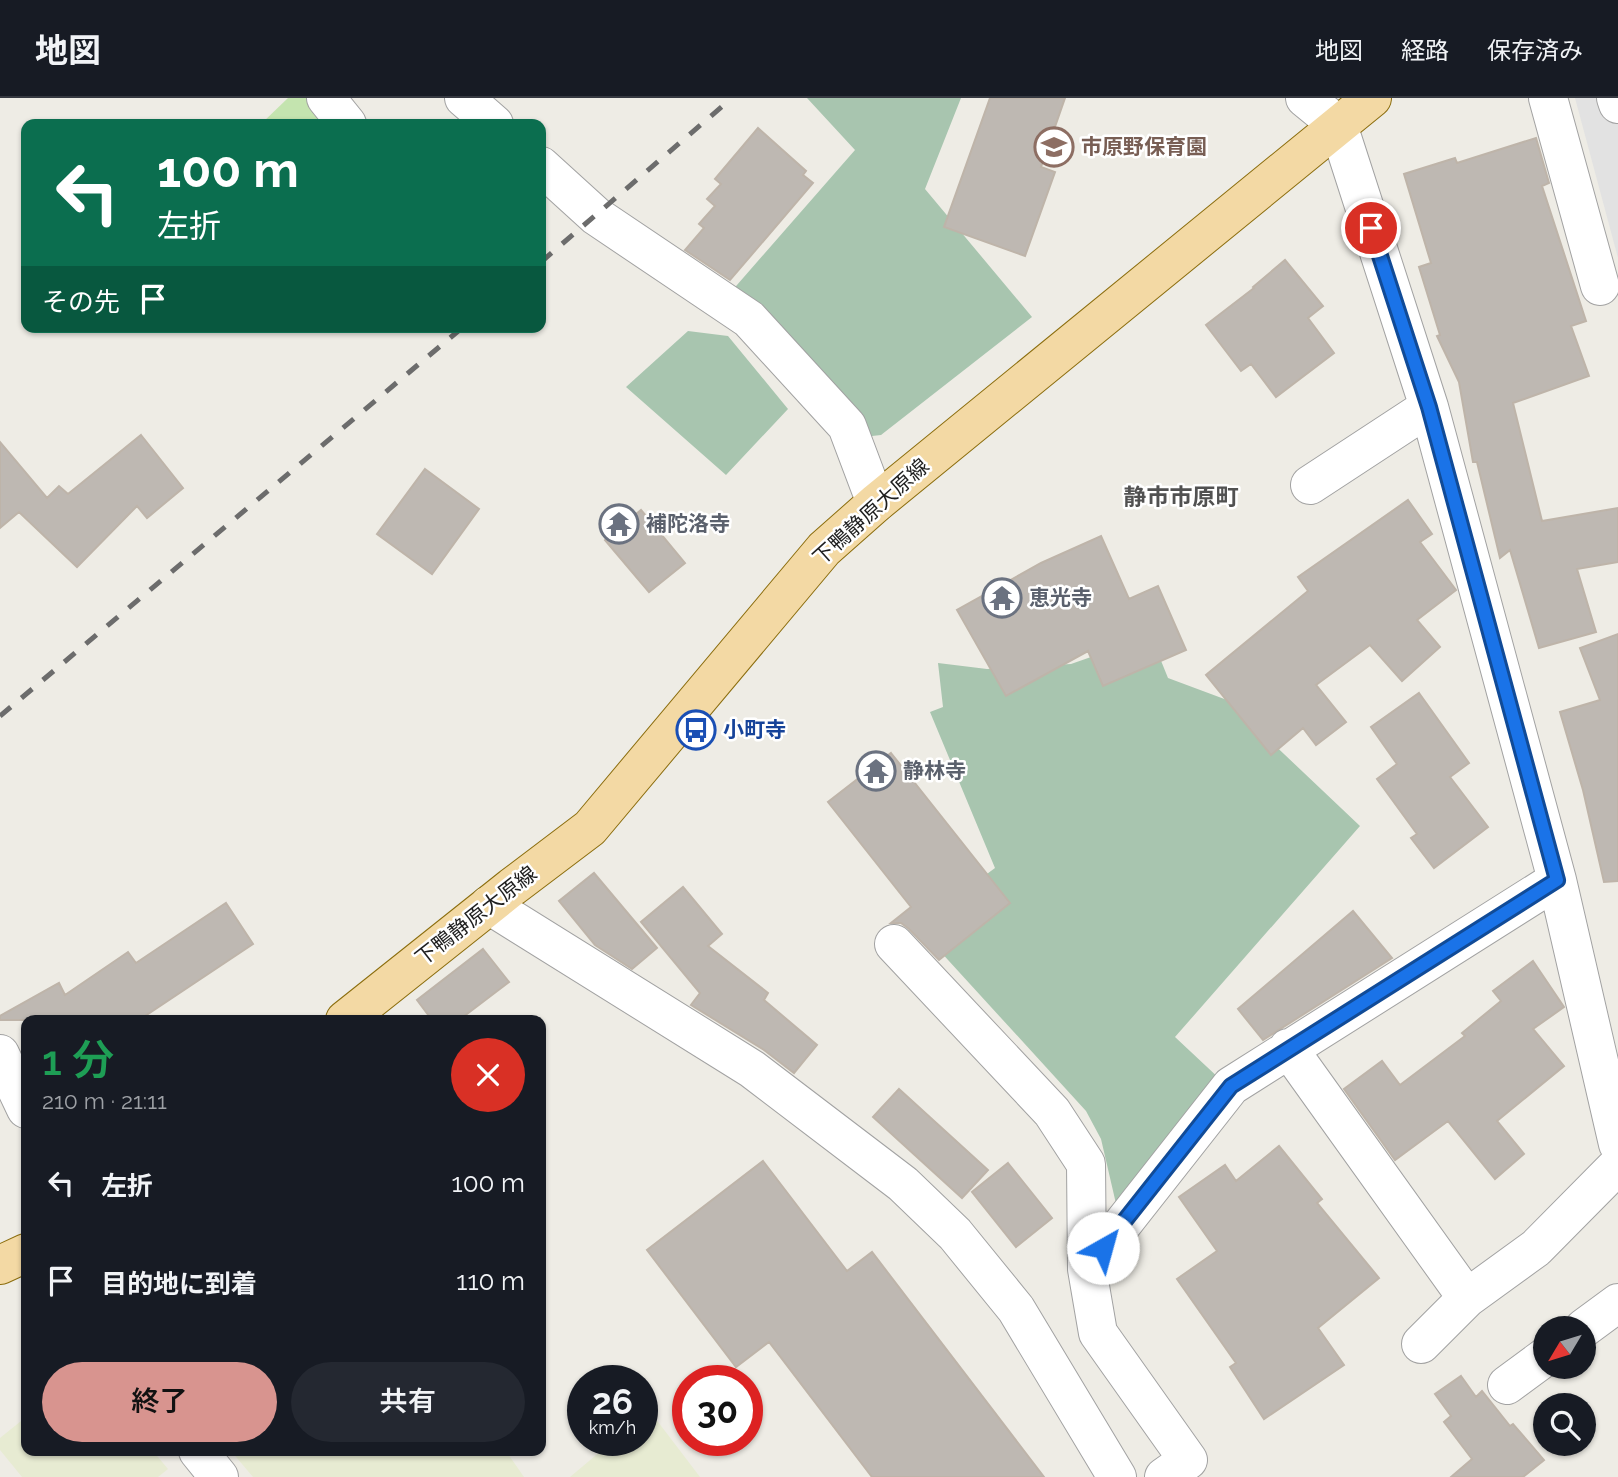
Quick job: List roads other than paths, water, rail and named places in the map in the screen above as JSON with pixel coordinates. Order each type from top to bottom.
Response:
[{"type":"main road","name":"下鴨静原大原線","points":[[351,1015],[590,828],[824,549],[876,503],[1372,98]]},
{"type":"main road","points":[[0,1265],[21,1255]]},
{"type":"street","points":[[326,98],[343,119]]},
{"type":"street","points":[[464,98],[488,119]]},
{"type":"street","points":[[1305,98],[1338,125],[1429,407],[1557,880],[1618,1144]]},
{"type":"street","points":[[1548,98],[1600,286]]},
{"type":"street","points":[[1616,98],[1618,104]]},
{"type":"street","points":[[546,171],[596,216],[749,319],[847,426],[876,503]]},
{"type":"street","points":[[1310,485],[1429,407]]},
{"type":"street","points":[[1087,1269],[1231,1086],[1557,880]]},
{"type":"street","points":[[489,905],[752,1069],[903,1184],[955,1234],[1016,1309],[1118,1477]]},
{"type":"street","points":[[894,944],[1052,1112],[1086,1164],[1087,1269],[1098,1333],[1188,1460],[1164,1477]]},
{"type":"street","points":[[1288,1048],[1467,1298]]},
{"type":"street","points":[[0,1054],[21,1098]]},
{"type":"street","points":[[1421,1344],[1467,1298],[1536,1248],[1618,1165]]},
{"type":"street","points":[[1596,1319],[1618,1303]]},
{"type":"street","points":[[1507,1385],[1533,1366]]},
{"type":"street","points":[[202,1456],[219,1477]]},
{"type":"railway","points":[[546,258],[732,98]]},
{"type":"railway","points":[[0,716],[456,333]]},
{"type":"place","name":"市原野保育園","points":[[1054,147]]},
{"type":"place","name":"補陀洛寺","points":[[619,524]]},
{"type":"place","name":"恵光寺","points":[[1002,598]]},
{"type":"place","name":"小町寺","points":[[696,730]]},
{"type":"place","name":"静林寺","points":[[876,771]]},
{"type":"district","name":"静市市原町","points":[[1181,497]]}]
